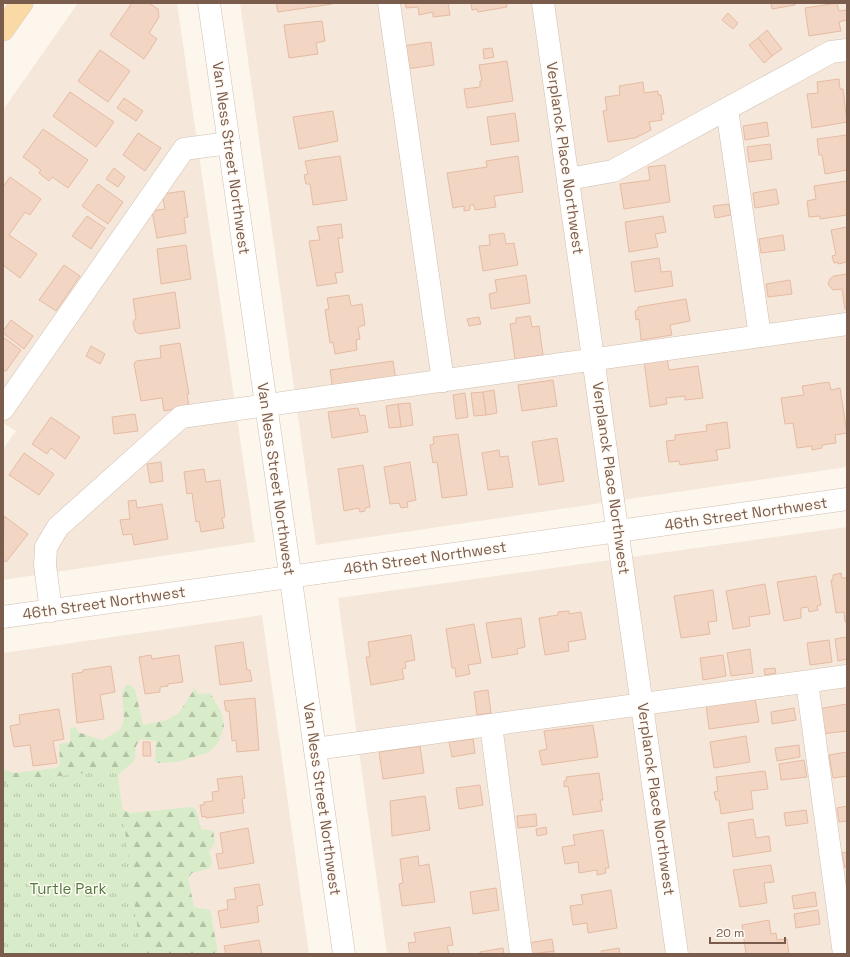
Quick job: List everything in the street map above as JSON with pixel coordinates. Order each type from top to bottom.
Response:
[{"type":"main road","points":[[3,30],[22,3]]},
{"type":"street","name":"Van Ness Street Northwest","points":[[209,3],[344,954]]},
{"type":"street","points":[[389,3],[443,381]]},
{"type":"street","name":"Verplanck Place Northwest","points":[[543,3],[677,954]]},
{"type":"street","points":[[568,179],[613,171],[831,52],[847,50]]},
{"type":"street","points":[[727,109],[760,336]]},
{"type":"street","points":[[3,409],[184,149],[229,143]]},
{"type":"street","points":[[51,611],[45,565],[46,547],[58,527],[181,417],[847,324]]},
{"type":"street","name":"46th Street Northwest","points":[[3,617],[847,499]]},
{"type":"street","points":[[315,749],[847,676]]},
{"type":"street","points":[[808,682],[844,954]]},
{"type":"street","points":[[491,725],[521,954]]},
{"type":"shaded area","points":[[78,3],[177,3],[255,542],[3,580],[3,449],[16,431],[3,423],[3,110]]},
{"type":"shaded area","points":[[240,3],[847,3],[847,467],[316,545]]},
{"type":"shaded area","points":[[847,527],[847,954],[387,954],[338,598]]},
{"type":"shaded area","points":[[262,615],[309,954],[141,954],[3,783],[3,653]]},
{"type":"green space","points":[[126,685],[131,685],[135,690],[143,725],[167,720],[179,713],[195,688],[198,694],[210,693],[222,714],[224,727],[218,743],[209,752],[178,762],[155,762],[156,741],[140,739],[136,746],[135,760],[119,774],[113,796],[118,808],[131,813],[192,807],[196,810],[201,829],[213,831],[215,843],[209,851],[212,862],[210,868],[192,873],[188,878],[194,907],[210,910],[218,953],[89,954],[3,905],[3,769],[14,773],[56,768],[60,764],[59,744],[70,742],[70,728],[76,727],[78,732],[102,740],[120,730],[124,720],[122,694]]},
{"type":"green space","name":"Turtle Park","points":[[117,769],[141,954],[3,954],[3,783]]},
{"type":"building","points":[[132,3],[149,3],[158,9],[159,17],[149,33],[157,39],[144,59],[110,35]]},
{"type":"building","points":[[276,3],[332,3],[332,4],[278,12]]},
{"type":"building","points":[[405,3],[448,3],[450,15],[433,17],[433,12],[419,15],[418,7],[406,8]]},
{"type":"building","points":[[471,3],[506,3],[507,7],[478,12],[477,9],[472,10]]},
{"type":"building","points":[[771,3],[795,3],[795,5],[772,9]]},
{"type":"building","points":[[837,3],[839,11],[846,10],[847,15],[847,20],[839,22],[841,31],[809,36],[805,8]]},
{"type":"building","points":[[728,13],[738,23],[733,29],[722,20]]},
{"type":"building","points":[[322,21],[325,41],[316,43],[318,54],[289,58],[284,25]]},
{"type":"building","points":[[767,30],[782,49],[772,56],[758,38]]},
{"type":"building","points":[[758,38],[772,56],[764,63],[749,45]]},
{"type":"building","points":[[431,42],[434,65],[407,69],[403,46]]},
{"type":"building","points":[[492,48],[494,57],[484,59],[483,49]]},
{"type":"building","points":[[100,50],[130,71],[108,102],[78,81]]},
{"type":"building","points":[[507,61],[513,101],[467,108],[464,89],[480,87],[480,81],[482,81],[479,65]]},
{"type":"building","points":[[839,79],[840,89],[843,89],[847,122],[812,128],[807,94],[818,93],[817,82]]},
{"type":"building","points":[[643,82],[644,93],[658,91],[658,95],[661,95],[664,114],[661,114],[662,120],[649,122],[651,130],[635,138],[608,142],[603,111],[607,110],[605,97],[620,95],[619,86]]},
{"type":"building","points":[[70,92],[114,122],[96,147],[53,116]]},
{"type":"building","points":[[124,98],[143,111],[136,121],[117,108]]},
{"type":"building","points":[[333,111],[338,141],[299,149],[293,117]]},
{"type":"building","points":[[515,113],[519,141],[491,145],[487,117]]},
{"type":"building","points":[[767,122],[769,136],[745,140],[743,126]]},
{"type":"building","points":[[43,129],[88,160],[68,188],[52,177],[49,181],[39,173],[41,170],[23,157]]},
{"type":"building","points":[[138,133],[161,148],[145,171],[123,155]]},
{"type":"building","points":[[847,135],[847,170],[825,174],[822,155],[819,155],[817,139]]},
{"type":"building","points":[[770,144],[772,159],[749,162],[747,147]]},
{"type":"building","points":[[340,156],[347,200],[313,205],[310,184],[306,184],[304,175],[308,174],[305,161]]},
{"type":"building","points":[[518,156],[523,192],[494,196],[496,207],[475,210],[474,205],[470,205],[470,210],[464,211],[464,206],[453,208],[447,173],[487,167],[486,161]]},
{"type":"building","points":[[665,165],[670,202],[624,209],[620,184],[650,180],[648,167]]},
{"type":"building","points":[[114,168],[125,177],[118,187],[106,179]]},
{"type":"building","points":[[10,177],[41,199],[30,215],[25,212],[9,235],[37,254],[20,278],[3,265],[3,187]]},
{"type":"building","points":[[847,181],[847,215],[820,219],[820,216],[809,217],[807,201],[816,199],[814,186]]},
{"type":"building","points":[[98,184],[123,202],[108,224],[82,206]]},
{"type":"building","points":[[776,189],[779,204],[755,208],[753,193]]},
{"type":"building","points":[[184,191],[188,217],[184,218],[186,233],[157,238],[152,211],[165,209],[162,194]]},
{"type":"building","points":[[729,204],[731,215],[715,218],[713,206]]},
{"type":"building","points":[[87,216],[105,228],[91,249],[72,236]]},
{"type":"building","points":[[663,216],[666,232],[655,234],[658,247],[629,252],[625,222]]},
{"type":"building","points":[[341,224],[343,238],[338,238],[343,272],[335,273],[337,283],[317,286],[309,241],[320,240],[317,227]]},
{"type":"building","points":[[847,227],[847,262],[838,264],[838,262],[834,263],[832,256],[836,255],[831,230]]},
{"type":"building","points":[[504,233],[506,244],[514,243],[518,265],[483,271],[479,246],[490,245],[489,235]]},
{"type":"building","points":[[783,235],[785,250],[761,253],[759,239]]},
{"type":"building","points":[[186,245],[191,279],[161,284],[157,249]]},
{"type":"building","points":[[659,258],[661,272],[671,271],[673,286],[635,292],[631,262]]},
{"type":"building","points":[[64,265],[80,276],[56,311],[39,300]]},
{"type":"building","points":[[847,274],[847,309],[845,309],[842,289],[833,290],[828,284],[830,279],[834,276]]},
{"type":"building","points":[[526,275],[530,303],[491,309],[489,294],[497,292],[495,280]]},
{"type":"building","points":[[790,280],[792,294],[768,297],[766,284]]},
{"type":"building","points":[[175,292],[180,328],[139,334],[135,331],[133,322],[136,318],[133,299]]},
{"type":"building","points":[[349,295],[351,306],[362,304],[365,325],[358,327],[360,339],[356,340],[357,350],[335,354],[333,342],[330,343],[325,310],[329,309],[327,298]]},
{"type":"building","points":[[686,299],[690,321],[670,325],[672,335],[641,340],[639,319],[636,320],[635,311],[638,310],[638,307]]},
{"type":"building","points":[[530,316],[532,327],[539,326],[543,355],[515,359],[510,324],[516,323],[516,318]]},
{"type":"building","points":[[479,317],[481,324],[469,326],[467,319]]},
{"type":"building","points":[[11,320],[33,336],[24,349],[3,333]]},
{"type":"building","points":[[3,337],[21,350],[6,371],[3,370]]},
{"type":"building","points":[[180,343],[189,394],[187,394],[189,407],[164,411],[162,398],[141,401],[134,364],[136,361],[161,358],[160,346]]},
{"type":"building","points":[[91,346],[105,354],[100,364],[86,356]]},
{"type":"building","points":[[667,358],[669,370],[698,366],[703,398],[685,400],[685,396],[666,398],[667,404],[650,407],[644,361]]},
{"type":"building","points":[[393,361],[396,381],[333,390],[330,370]]},
{"type":"building","points":[[553,380],[557,406],[522,411],[518,385]]},
{"type":"building","points":[[829,382],[831,390],[840,388],[847,433],[835,435],[836,443],[822,445],[822,448],[812,450],[812,446],[797,448],[793,423],[785,424],[781,398],[804,395],[802,386]]},
{"type":"building","points":[[494,390],[497,413],[486,415],[483,392]]},
{"type":"building","points":[[483,392],[486,415],[474,416],[471,393]]},
{"type":"building","points":[[465,393],[468,417],[456,419],[453,395]]},
{"type":"building","points":[[410,403],[413,425],[401,427],[398,404]]},
{"type":"building","points":[[398,404],[401,427],[389,428],[386,406]]},
{"type":"building","points":[[358,408],[360,416],[365,415],[368,432],[332,438],[328,412]]},
{"type":"building","points":[[135,414],[138,431],[114,434],[112,417]]},
{"type":"building","points":[[51,417],[80,437],[65,459],[51,448],[47,454],[32,444]]},
{"type":"building","points":[[727,422],[730,448],[716,450],[718,460],[680,465],[679,461],[669,462],[666,441],[675,440],[675,435],[707,431],[706,425]]},
{"type":"building","points":[[458,434],[467,495],[442,498],[437,462],[433,463],[430,445],[434,444],[433,437]]},
{"type":"building","points":[[557,438],[564,481],[539,485],[532,442]]},
{"type":"building","points":[[499,450],[500,457],[508,456],[513,487],[488,490],[482,453]]},
{"type":"building","points":[[24,453],[54,474],[39,495],[9,475]]},
{"type":"building","points":[[161,462],[163,481],[150,483],[147,464]]},
{"type":"building","points":[[410,462],[416,500],[407,502],[408,507],[401,508],[399,503],[390,504],[384,467]]},
{"type":"building","points":[[363,465],[370,507],[365,508],[365,511],[360,512],[359,508],[344,511],[338,469]]},
{"type":"building","points":[[204,469],[206,482],[220,480],[225,517],[222,518],[224,528],[201,532],[199,521],[196,522],[192,493],[187,494],[184,472]]},
{"type":"building","points":[[136,500],[137,508],[162,504],[168,539],[134,545],[132,534],[123,535],[120,520],[130,519],[128,501]]},
{"type":"building","points":[[4,516],[28,534],[6,562],[3,560]]},
{"type":"building","points":[[841,573],[842,578],[847,578],[847,622],[845,622],[844,612],[836,613],[831,580],[833,580],[833,575]]},
{"type":"building","points":[[816,576],[821,605],[817,606],[818,610],[809,612],[808,607],[801,608],[801,618],[784,621],[777,582]]},
{"type":"building","points":[[765,584],[770,614],[749,617],[750,626],[733,629],[726,591]]},
{"type":"building","points":[[713,590],[717,621],[708,622],[710,634],[681,638],[674,596]]},
{"type":"building","points":[[569,611],[569,614],[581,612],[586,639],[568,642],[569,651],[545,655],[539,618],[558,615],[558,612]]},
{"type":"building","points":[[521,618],[525,647],[517,649],[518,654],[492,658],[486,623]]},
{"type":"building","points":[[474,624],[481,663],[468,665],[470,674],[456,677],[455,668],[452,668],[446,629]]},
{"type":"building","points":[[411,635],[415,660],[405,662],[406,668],[402,669],[404,679],[371,685],[366,657],[370,657],[368,642]]},
{"type":"building","points":[[847,637],[847,659],[838,661],[835,639]]},
{"type":"building","points":[[829,640],[832,662],[810,665],[807,643]]},
{"type":"building","points":[[243,642],[247,670],[250,670],[252,681],[220,685],[215,646]]},
{"type":"building","points":[[750,649],[753,673],[731,676],[727,653]]},
{"type":"building","points":[[151,655],[152,659],[179,655],[183,682],[168,684],[168,686],[160,687],[160,692],[145,694],[139,657]]},
{"type":"building","points":[[723,655],[726,676],[703,680],[700,658]]},
{"type":"building","points":[[111,666],[115,692],[100,695],[104,719],[77,723],[72,674],[83,672],[83,670]]},
{"type":"building","points":[[775,668],[776,673],[765,675],[764,669]]},
{"type":"building","points":[[488,690],[491,713],[477,715],[474,692]]},
{"type":"building","points":[[255,698],[259,750],[237,752],[236,740],[232,741],[229,711],[226,711],[224,701]]},
{"type":"building","points":[[755,698],[759,722],[709,729],[706,704]]},
{"type":"building","points":[[847,704],[847,731],[822,734],[818,709]]},
{"type":"building","points":[[794,708],[796,720],[772,724],[771,712]]},
{"type":"building","points":[[59,709],[64,739],[53,741],[57,763],[33,766],[30,745],[14,747],[10,726],[20,724],[19,715]]},
{"type":"building","points":[[593,725],[598,757],[542,765],[539,751],[547,749],[544,731]]},
{"type":"building","points":[[746,736],[750,762],[714,768],[710,742]]},
{"type":"building","points":[[473,739],[475,753],[452,757],[449,742]]},
{"type":"building","points":[[143,742],[150,742],[151,756],[143,756]]},
{"type":"building","points":[[799,745],[800,757],[777,761],[775,748]]},
{"type":"building","points":[[420,746],[424,773],[383,779],[379,752]]},
{"type":"building","points":[[847,752],[847,776],[833,778],[829,755]]},
{"type":"building","points":[[804,760],[807,777],[781,780],[779,764]]},
{"type":"building","points":[[765,771],[768,789],[751,791],[753,809],[721,814],[719,800],[716,800],[714,792],[718,791],[716,777]]},
{"type":"building","points":[[599,773],[603,800],[600,800],[602,811],[573,815],[568,786],[564,787],[564,781],[567,780],[566,777]]},
{"type":"building","points":[[242,776],[245,798],[242,799],[244,813],[206,818],[206,816],[202,817],[200,805],[204,805],[204,802],[213,801],[212,792],[219,791],[217,779]]},
{"type":"building","points":[[480,785],[483,805],[459,809],[456,788]]},
{"type":"building","points":[[425,796],[430,830],[392,836],[390,801]]},
{"type":"building","points":[[847,806],[847,821],[839,822],[837,808]]},
{"type":"building","points":[[806,810],[808,823],[786,826],[784,813]]},
{"type":"building","points":[[536,814],[537,826],[518,828],[517,816]]},
{"type":"building","points":[[753,819],[756,838],[769,836],[771,851],[733,857],[728,823]]},
{"type":"building","points":[[546,827],[547,834],[537,836],[536,829]]},
{"type":"building","points":[[248,828],[254,863],[219,869],[216,854],[223,853],[220,833]]},
{"type":"building","points":[[603,830],[609,868],[605,868],[606,873],[597,875],[597,870],[579,873],[578,862],[565,864],[562,847],[575,845],[573,835]]},
{"type":"building","points":[[847,852],[847,867],[845,868],[842,853]]},
{"type":"building","points":[[418,856],[419,866],[429,864],[435,902],[402,906],[399,884],[403,883],[400,859]]},
{"type":"building","points":[[771,865],[774,882],[764,883],[767,903],[740,907],[733,870]]},
{"type":"building","points":[[259,884],[263,905],[257,906],[259,922],[221,928],[218,911],[228,909],[227,900],[236,899],[234,888]]},
{"type":"building","points":[[496,888],[499,910],[473,914],[470,892]]},
{"type":"building","points":[[611,890],[617,928],[588,933],[587,923],[573,925],[570,906],[583,904],[581,895]]},
{"type":"building","points":[[815,892],[817,906],[794,909],[792,896]]},
{"type":"building","points":[[818,910],[820,924],[796,928],[794,914]]},
{"type":"building","points":[[769,920],[771,934],[776,933],[777,940],[787,939],[789,954],[746,954],[742,925]]},
{"type":"building","points":[[450,927],[453,945],[447,946],[449,954],[410,954],[408,943],[416,942],[414,933]]},
{"type":"building","points":[[552,939],[554,951],[531,954],[529,943]]},
{"type":"building","points":[[259,940],[262,954],[226,954],[224,946]]},
{"type":"building","points":[[503,948],[504,954],[480,954],[480,952]]},
{"type":"building","points":[[619,948],[620,954],[602,954],[601,951]]},
{"type":"building","points":[[554,951],[554,954],[535,954]]}]
